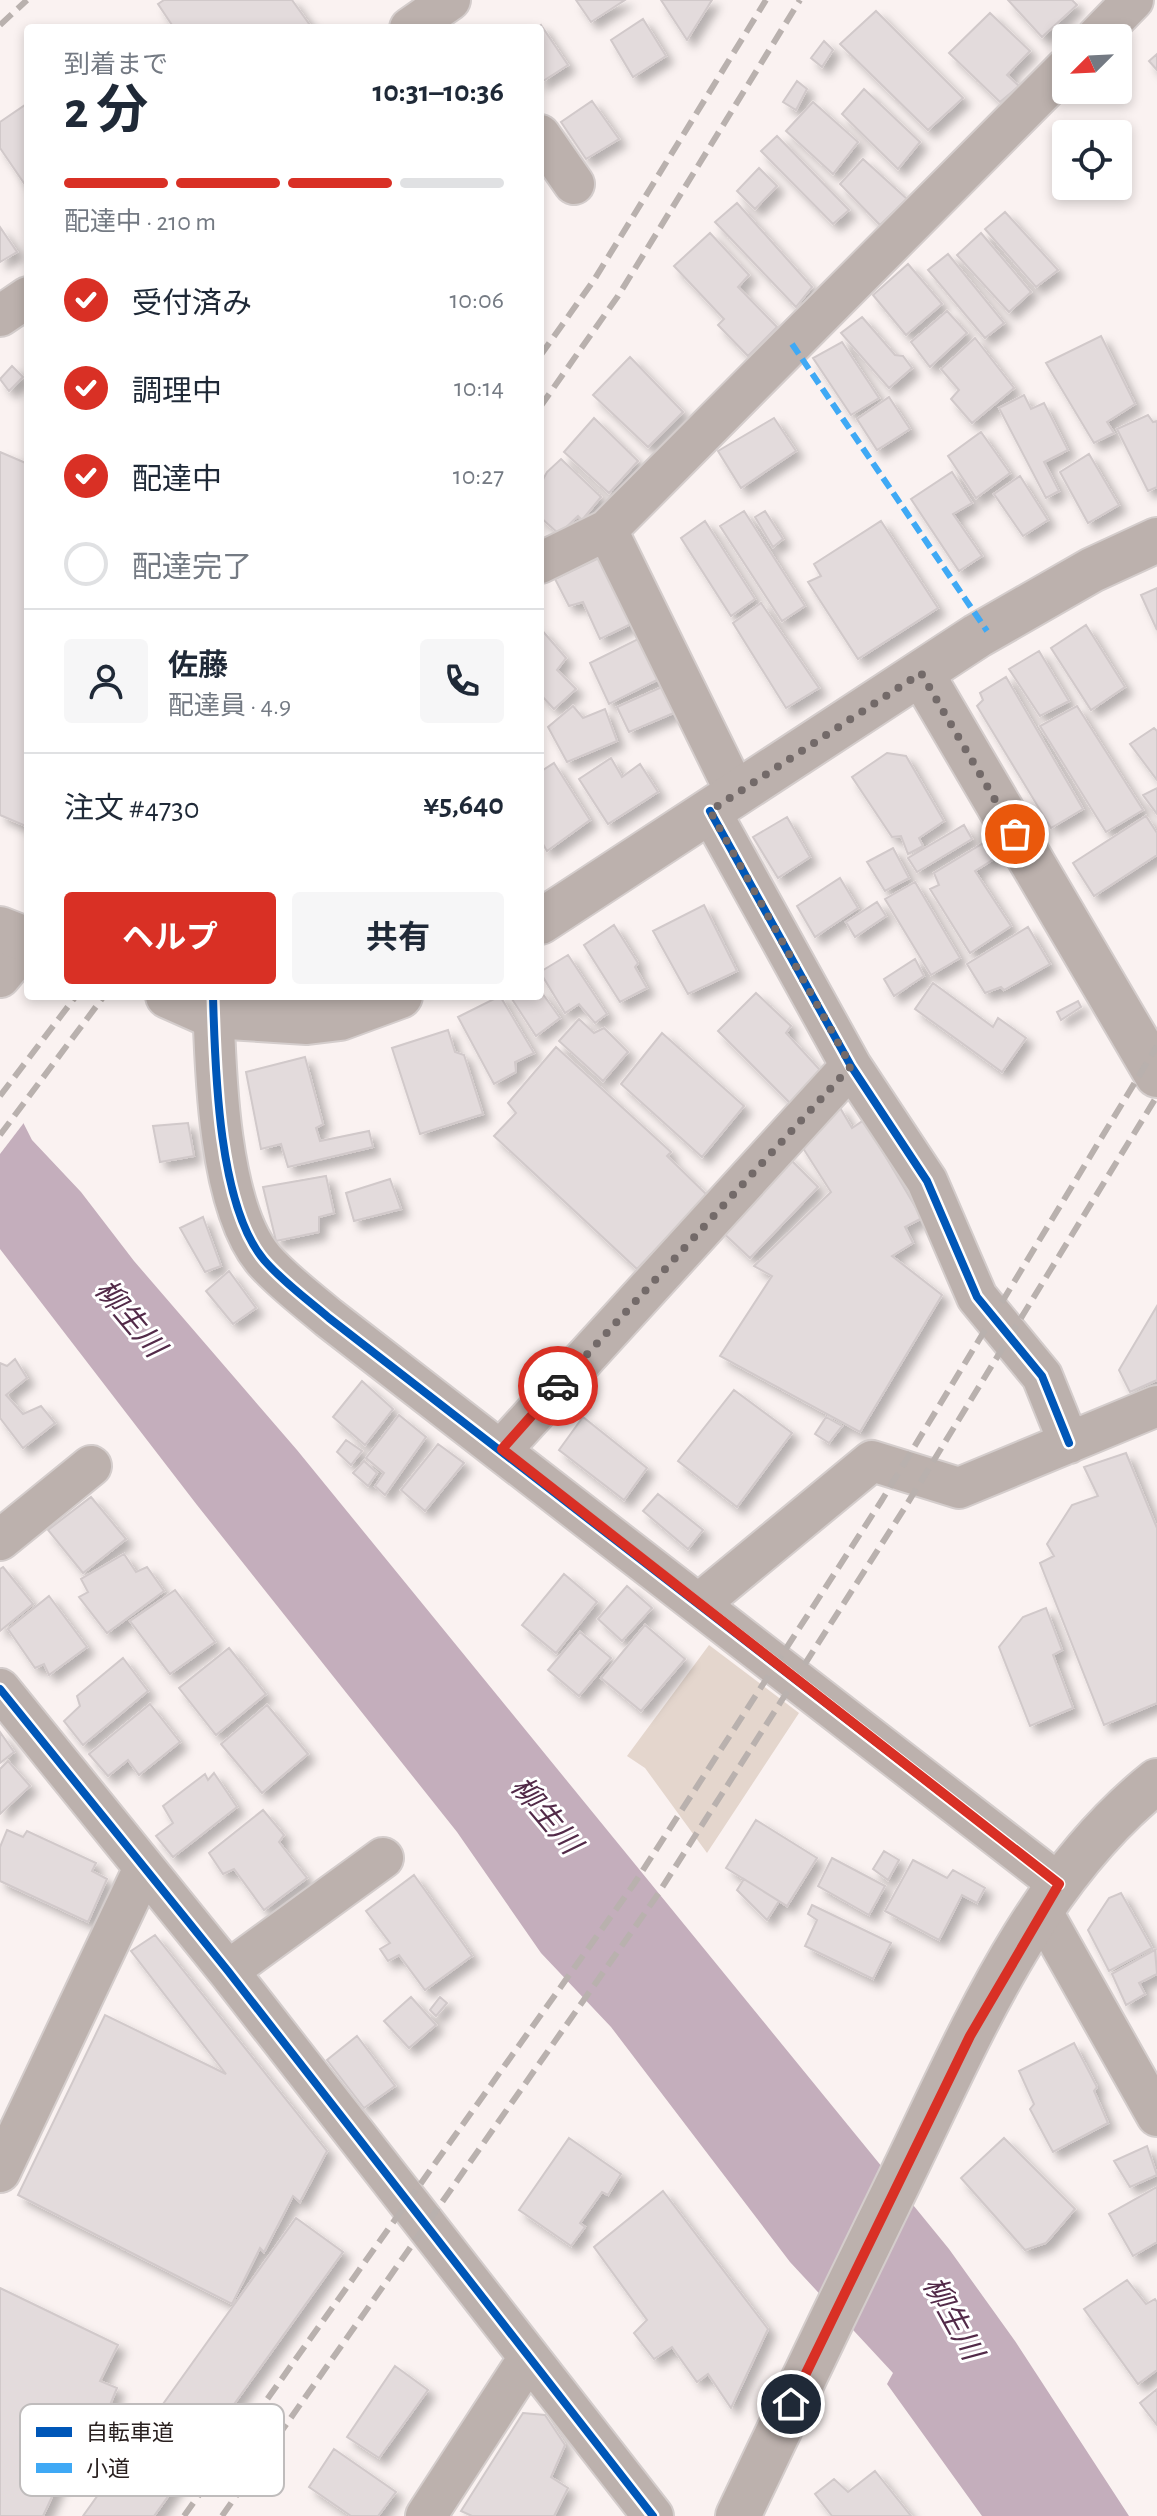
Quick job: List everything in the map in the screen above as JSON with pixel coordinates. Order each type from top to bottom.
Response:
[{"type":"street","points":[[1110,24],[1133,0]]},
{"type":"street","points":[[420,24],[454,10]]},
{"type":"street","points":[[544,561],[607,530],[1052,82]]},
{"type":"street","points":[[544,141],[574,184]]},
{"type":"street","points":[[0,316],[24,300]]},
{"type":"street","points":[[607,530],[723,802],[851,1066],[927,1181],[977,1297],[1042,1376],[1069,1443]]},
{"type":"street","points":[[544,919],[921,673],[1079,578],[1157,540]]},
{"type":"street","points":[[921,673],[1157,1075]]},
{"type":"street","points":[[0,929],[24,940]]},
{"type":"street","points":[[0,977],[24,947]]},
{"type":"street","points":[[186,1000],[307,1022],[340,1018],[389,1000]]},
{"type":"street","points":[[213,1006],[228,1170],[240,1218],[264,1259],[329,1318],[700,1603],[1050,1897],[1157,2116]]},
{"type":"street","points":[[502,1449],[851,1066]]},
{"type":"street","points":[[700,1603],[872,1461],[959,1488],[1157,1406]]},
{"type":"street","points":[[0,1540],[91,1466]]},
{"type":"street","points":[[0,1689],[143,1870],[228,1971],[653,2516]]},
{"type":"street","points":[[738,2516],[830,2319],[970,2036],[1050,1897],[1157,1781]]},
{"type":"street","points":[[228,1971],[383,1858]]},
{"type":"street","points":[[0,2172],[143,1870]]},
{"type":"street","points":[[426,2516],[528,2359]]},
{"type":"shaded area","points":[[709,1645],[799,1713],[707,1853],[645,1768],[627,1756]]},
{"type":"water","name":"柳生川","points":[[0,1077],[32,1140],[81,1192],[134,1261],[297,1450],[949,2249],[1015,2341],[1129,2516],[982,2516],[887,2384],[893,2373],[790,2262],[611,2027],[541,1953],[457,1832],[197,1505],[0,1249]]},
{"type":"pier","points":[[0,1073],[26,1120],[0,1154]]},
{"type":"building","points":[[164,0],[292,0],[309,24],[171,24],[158,4]]},
{"type":"building","points":[[576,0],[625,0],[591,22]]},
{"type":"building","points":[[661,0],[712,0],[687,40]]},
{"type":"building","points":[[1008,0],[1072,0],[1077,5],[1056,24],[1052,24],[1042,37]]},
{"type":"building","points":[[876,11],[963,98],[928,130],[840,44]]},
{"type":"building","points":[[990,13],[1030,51],[1007,75],[1019,86],[1000,102],[949,53]]},
{"type":"building","points":[[643,19],[666,56],[633,77],[611,40]]},
{"type":"building","points":[[544,29],[568,65],[544,80]]},
{"type":"building","points":[[824,41],[833,50],[822,67],[811,58]]},
{"type":"building","points":[[1157,54],[1157,70],[1149,61]]},
{"type":"building","points":[[797,81],[807,89],[796,110],[783,102]]},
{"type":"building","points":[[864,89],[920,142],[898,169],[842,114]]},
{"type":"building","points":[[592,101],[619,139],[586,159],[561,122]]},
{"type":"building","points":[[813,102],[858,142],[833,174],[786,131]]},
{"type":"building","points":[[24,106],[24,183],[0,148],[0,122]]},
{"type":"building","points":[[777,136],[849,210],[833,224],[761,151]]},
{"type":"building","points":[[863,159],[907,199],[880,225],[840,184]]},
{"type":"building","points":[[759,168],[777,186],[755,209],[737,191]]},
{"type":"building","points":[[737,203],[812,287],[796,307],[715,222]]},
{"type":"building","points":[[1005,212],[1058,270],[1036,287],[985,229]]},
{"type":"building","points":[[0,227],[17,252],[0,262]]},
{"type":"building","points":[[710,233],[749,275],[738,287],[777,327],[748,356],[718,325],[724,319],[674,266]]},
{"type":"building","points":[[981,233],[1031,292],[1009,312],[957,255]]},
{"type":"building","points":[[948,254],[1004,323],[985,338],[928,270]]},
{"type":"building","points":[[908,264],[942,304],[906,335],[873,295]]},
{"type":"building","points":[[947,311],[967,333],[930,367],[911,342]]},
{"type":"building","points":[[862,317],[895,355],[903,356],[912,368],[889,388],[841,333]]},
{"type":"building","points":[[1101,336],[1135,404],[1107,422],[1114,433],[1094,443],[1046,363]]},
{"type":"building","points":[[975,338],[1014,388],[972,423],[951,399],[959,390],[941,369]]},
{"type":"building","points":[[842,342],[879,398],[851,415],[813,358]]},
{"type":"building","points":[[630,357],[683,412],[648,447],[593,395]]},
{"type":"building","points":[[12,366],[23,377],[9,391],[0,379]]},
{"type":"building","points":[[1024,395],[1031,409],[1044,403],[1068,450],[1044,462],[1059,491],[1046,498],[999,408]]},
{"type":"building","points":[[889,397],[910,429],[877,450],[857,419]]},
{"type":"building","points":[[1148,415],[1153,422],[1157,421],[1157,487],[1148,491],[1117,429]]},
{"type":"building","points":[[594,418],[638,461],[609,493],[564,452]]},
{"type":"building","points":[[774,418],[796,451],[741,488],[718,451]]},
{"type":"building","points":[[981,432],[1010,473],[976,498],[948,456]]},
{"type":"building","points":[[0,452],[24,462],[24,825],[0,815]]},
{"type":"building","points":[[1089,454],[1119,505],[1088,523],[1060,472]]},
{"type":"building","points":[[561,459],[601,497],[582,520],[578,516],[559,534],[544,521],[544,478]]},
{"type":"building","points":[[952,472],[972,503],[953,514],[982,556],[959,571],[911,499]]},
{"type":"building","points":[[1020,476],[1048,520],[1023,536],[994,494]]},
{"type":"building","points":[[744,511],[805,606],[782,621],[720,526]]},
{"type":"building","points":[[765,511],[783,539],[773,547],[755,517]]},
{"type":"building","points":[[705,521],[755,599],[731,616],[681,538]]},
{"type":"building","points":[[881,521],[938,608],[858,659],[808,582],[821,576],[814,564]]},
{"type":"building","points":[[601,557],[635,622],[600,639],[583,602],[569,606],[555,579]]},
{"type":"building","points":[[1157,588],[1157,630],[1141,595]]},
{"type":"building","points":[[761,603],[819,688],[786,708],[733,623]]},
{"type":"building","points":[[1086,625],[1125,687],[1091,710],[1051,648]]},
{"type":"building","points":[[544,633],[566,658],[557,670],[576,689],[554,709],[544,698]]},
{"type":"building","points":[[642,637],[661,678],[609,704],[590,663]]},
{"type":"building","points":[[1039,651],[1069,701],[1040,716],[1009,669]]},
{"type":"building","points":[[1006,677],[1083,809],[1051,828],[977,706],[983,700],[980,693]]},
{"type":"building","points":[[664,686],[676,712],[629,732],[617,707]]},
{"type":"building","points":[[573,706],[583,718],[605,709],[617,741],[567,762],[548,727]]},
{"type":"building","points":[[1077,706],[1143,810],[1106,832],[1040,726]]},
{"type":"building","points":[[1154,728],[1157,731],[1157,780],[1130,744]]},
{"type":"building","points":[[887,753],[906,756],[944,821],[919,838],[923,846],[908,854],[901,836],[892,837],[852,777]]},
{"type":"building","points":[[611,758],[622,777],[640,764],[658,792],[608,824],[579,779]]},
{"type":"building","points":[[554,763],[590,820],[547,851],[544,846],[544,769]]},
{"type":"building","points":[[1157,788],[1157,814],[1143,795]]},
{"type":"building","points":[[1146,816],[1157,833],[1157,855],[1094,896],[1073,863]]},
{"type":"building","points":[[787,817],[810,857],[778,878],[753,837]]},
{"type":"building","points":[[964,825],[972,839],[917,872],[908,858]]},
{"type":"building","points":[[985,842],[994,859],[975,871],[1011,926],[970,953],[930,889],[939,885],[934,873]]},
{"type":"building","points":[[893,848],[909,878],[885,891],[867,862]]},
{"type":"building","points":[[840,878],[858,908],[815,937],[797,906]]},
{"type":"building","points":[[915,882],[960,958],[931,975],[885,899]]},
{"type":"building","points":[[877,902],[886,916],[855,937],[846,922]]},
{"type":"building","points":[[704,905],[737,971],[688,994],[653,931]]},
{"type":"building","points":[[614,925],[638,963],[635,967],[647,988],[620,1002],[584,945]]},
{"type":"building","points":[[1028,927],[1050,964],[1004,990],[1001,987],[985,993],[967,964]]},
{"type":"building","points":[[568,955],[607,1014],[595,1023],[579,1004],[565,1013],[544,979],[544,970]]},
{"type":"building","points":[[915,959],[924,976],[894,996],[884,979]]},
{"type":"building","points":[[933,983],[993,1027],[998,1018],[1026,1038],[1002,1072],[915,1009]]},
{"type":"building","points":[[756,993],[791,1026],[786,1033],[820,1070],[790,1103],[718,1031]]},
{"type":"building","points":[[544,996],[560,1018],[536,1036],[513,1000],[544,1000]]},
{"type":"building","points":[[492,1000],[502,1000],[534,1053],[515,1062],[516,1072],[494,1084],[458,1017]]},
{"type":"building","points":[[1078,1001],[1081,1007],[1061,1020],[1057,1012]]},
{"type":"building","points":[[579,1019],[594,1033],[604,1028],[628,1052],[603,1081],[559,1041]]},
{"type":"building","points":[[448,1030],[455,1052],[464,1055],[483,1114],[420,1134],[392,1048]]},
{"type":"building","points":[[662,1033],[744,1106],[702,1157],[621,1084]]},
{"type":"building","points":[[556,1047],[671,1152],[667,1156],[707,1195],[637,1269],[494,1136],[516,1113],[508,1103]]},
{"type":"building","points":[[305,1057],[323,1124],[316,1128],[320,1141],[369,1131],[373,1147],[288,1167],[281,1144],[261,1149],[246,1072]]},
{"type":"building","points":[[839,1106],[852,1128],[864,1120],[922,1218],[905,1227],[913,1243],[892,1256],[942,1295],[860,1432],[720,1356],[772,1276],[754,1266],[831,1192],[801,1145]]},
{"type":"building","points":[[188,1123],[194,1156],[160,1162],[153,1126]]},
{"type":"building","points":[[785,1154],[818,1187],[750,1258],[718,1228]]},
{"type":"building","points":[[326,1176],[334,1213],[319,1217],[319,1232],[276,1241],[263,1187]]},
{"type":"building","points":[[390,1179],[401,1209],[354,1221],[346,1193]]},
{"type":"building","points":[[203,1217],[221,1266],[205,1272],[180,1228]]},
{"type":"building","points":[[229,1271],[256,1308],[233,1324],[206,1291]]},
{"type":"building","points":[[1157,1306],[1157,1380],[1130,1392],[1119,1370]]},
{"type":"building","points":[[15,1359],[27,1378],[6,1395],[23,1414],[41,1406],[55,1423],[23,1448],[0,1418],[0,1363],[7,1366]]},
{"type":"building","points":[[362,1381],[393,1409],[365,1445],[333,1417]]},
{"type":"building","points":[[734,1390],[792,1433],[737,1507],[678,1461]]},
{"type":"building","points":[[399,1415],[426,1437],[385,1495],[375,1486],[384,1473],[366,1458]]},
{"type":"building","points":[[583,1417],[647,1468],[624,1500],[559,1450]]},
{"type":"building","points":[[826,1417],[842,1426],[829,1443],[815,1434]]},
{"type":"building","points":[[346,1440],[362,1451],[351,1465],[337,1452]]},
{"type":"building","points":[[438,1444],[464,1463],[425,1511],[401,1490]]},
{"type":"building","points":[[1126,1453],[1157,1528],[1157,1703],[1104,1725],[1040,1563],[1054,1556],[1047,1544],[1072,1505],[1098,1496],[1084,1467]]},
{"type":"building","points":[[364,1461],[377,1473],[368,1486],[353,1473]]},
{"type":"building","points":[[658,1494],[703,1530],[688,1549],[643,1511]]},
{"type":"building","points":[[91,1497],[126,1539],[83,1573],[48,1530]]},
{"type":"building","points":[[124,1554],[136,1572],[147,1567],[164,1591],[107,1633],[79,1597],[88,1592],[81,1579]]},
{"type":"building","points":[[3,1567],[33,1604],[0,1631],[0,1569]]},
{"type":"building","points":[[564,1574],[597,1602],[556,1653],[522,1625]]},
{"type":"building","points":[[627,1586],[652,1608],[622,1641],[598,1619]]},
{"type":"building","points":[[175,1590],[215,1642],[170,1674],[130,1621]]},
{"type":"building","points":[[49,1596],[87,1647],[49,1675],[44,1664],[35,1668],[8,1629]]},
{"type":"building","points":[[1046,1608],[1062,1650],[1053,1655],[1073,1708],[1030,1726],[999,1647],[1023,1617]]},
{"type":"building","points":[[645,1625],[685,1659],[641,1711],[601,1678]]},
{"type":"building","points":[[580,1632],[611,1658],[579,1696],[548,1670]]},
{"type":"building","points":[[229,1648],[266,1694],[216,1735],[179,1688]]},
{"type":"building","points":[[123,1658],[148,1691],[83,1745],[64,1721],[80,1706],[77,1696]]},
{"type":"building","points":[[150,1704],[180,1742],[139,1775],[128,1760],[108,1776],[89,1754]]},
{"type":"building","points":[[267,1705],[308,1754],[262,1793],[221,1744]]},
{"type":"building","points":[[0,1732],[14,1752],[0,1763]]},
{"type":"building","points":[[8,1761],[30,1786],[0,1814],[0,1769]]},
{"type":"building","points":[[214,1773],[237,1807],[173,1857],[156,1836],[173,1823],[163,1806],[205,1774],[208,1780]]},
{"type":"building","points":[[263,1810],[284,1835],[279,1842],[307,1878],[264,1910],[234,1869],[223,1874],[209,1853]]},
{"type":"building","points":[[756,1820],[817,1858],[787,1906],[726,1868]]},
{"type":"building","points":[[7,1830],[23,1837],[27,1831],[96,1863],[92,1871],[107,1879],[88,1922],[0,1881],[0,1847]]},
{"type":"building","points":[[884,1851],[899,1860],[888,1880],[873,1869]]},
{"type":"building","points":[[832,1858],[885,1886],[869,1915],[818,1886]]},
{"type":"building","points":[[913,1860],[947,1878],[953,1870],[985,1888],[977,1903],[962,1895],[939,1940],[885,1911]]},
{"type":"building","points":[[414,1875],[472,1956],[425,1990],[399,1955],[388,1961],[380,1949],[390,1943],[366,1911]]},
{"type":"building","points":[[744,1879],[779,1901],[767,1920],[737,1890]]},
{"type":"building","points":[[1121,1893],[1152,1948],[1109,1971],[1088,1930],[1109,1898]]},
{"type":"building","points":[[812,1905],[891,1943],[873,1979],[805,1946],[817,1920],[808,1914]]},
{"type":"building","points":[[155,1935],[327,2151],[300,2202],[293,2196],[264,2252],[260,2248],[232,2304],[18,2195],[105,2015],[226,2074],[131,1951]]},
{"type":"building","points":[[1155,1950],[1157,1974],[1139,1983],[1145,1994],[1126,2005],[1112,1974]]},
{"type":"building","points":[[411,1997],[436,2025],[409,2048],[384,2021]]},
{"type":"building","points":[[440,1997],[447,2003],[436,2016],[430,2010]]},
{"type":"building","points":[[357,2036],[395,2086],[364,2108],[327,2060]]},
{"type":"building","points":[[1074,2043],[1097,2087],[1094,2091],[1108,2123],[1053,2152],[1030,2109],[1034,2104],[1019,2071]]},
{"type":"building","points":[[569,2138],[621,2174],[608,2195],[602,2192],[580,2223],[585,2227],[571,2246],[519,2210]]},
{"type":"building","points":[[1004,2138],[1075,2209],[1046,2243],[1025,2250],[961,2178]]},
{"type":"building","points":[[1147,2146],[1157,2175],[1130,2187],[1114,2161]]},
{"type":"building","points":[[1157,2187],[1157,2242],[1133,2256],[1109,2214]]},
{"type":"building","points":[[663,2191],[768,2329],[731,2408],[708,2374],[697,2382],[672,2347],[654,2359],[634,2333],[647,2320],[594,2247]]},
{"type":"building","points":[[296,2218],[343,2252],[234,2404],[163,2404]]},
{"type":"building","points":[[1127,2280],[1146,2304],[1155,2299],[1157,2302],[1157,2370],[1138,2384],[1084,2309]]},
{"type":"building","points":[[0,2288],[118,2345],[100,2381],[117,2388],[110,2404],[20,2404],[20,2496],[52,2496],[43,2516],[0,2516]]},
{"type":"building","points":[[395,2366],[428,2390],[379,2458],[347,2437]]},
{"type":"building","points":[[1157,2389],[1157,2425],[1140,2403]]},
{"type":"building","points":[[523,2413],[545,2415],[565,2445],[551,2477],[568,2488],[554,2516],[472,2516],[461,2511]]},
{"type":"building","points":[[334,2449],[396,2492],[378,2516],[351,2516],[309,2487]]},
{"type":"building","points":[[875,2471],[911,2516],[832,2516],[815,2494],[834,2479],[848,2492]]},
{"type":"building","points":[[97,2496],[168,2496],[154,2516],[83,2516]]},
{"type":"railway","points":[[0,25],[27,0]]},
{"type":"railway","points":[[544,350],[594,280],[766,0]]},
{"type":"railway","points":[[544,401],[618,296],[800,0]]},
{"type":"railway","points":[[0,1096],[73,1000]]},
{"type":"railway","points":[[0,1135],[101,1000]]},
{"type":"railway","points":[[264,2404],[634,1884],[882,1500],[1157,1046]]},
{"type":"railway","points":[[284,2428],[656,1897],[904,1509],[1157,1096]]},
{"type":"railway","points":[[184,2516],[198,2496]]},
{"type":"railway","points":[[222,2516],[236,2496]]},
{"type":"marked path","points":[[792,344],[987,631]]},
{"type":"cycle path","points":[[710,811],[851,1066],[927,1181],[977,1297],[1042,1376],[1069,1443]]},
{"type":"cycle path","points":[[213,1000],[218,1096],[228,1171],[249,1236],[271,1268],[329,1318],[1059,1884]]},
{"type":"cycle path","points":[[0,1689],[228,1971],[653,2516]]},
{"type":"way so far","points":[[558,1386],[851,1066],[710,811],[921,673],[1015,834]]},
{"type":"route","points":[[558,1386],[502,1449],[1059,1884],[970,2036],[791,2404]]}]
